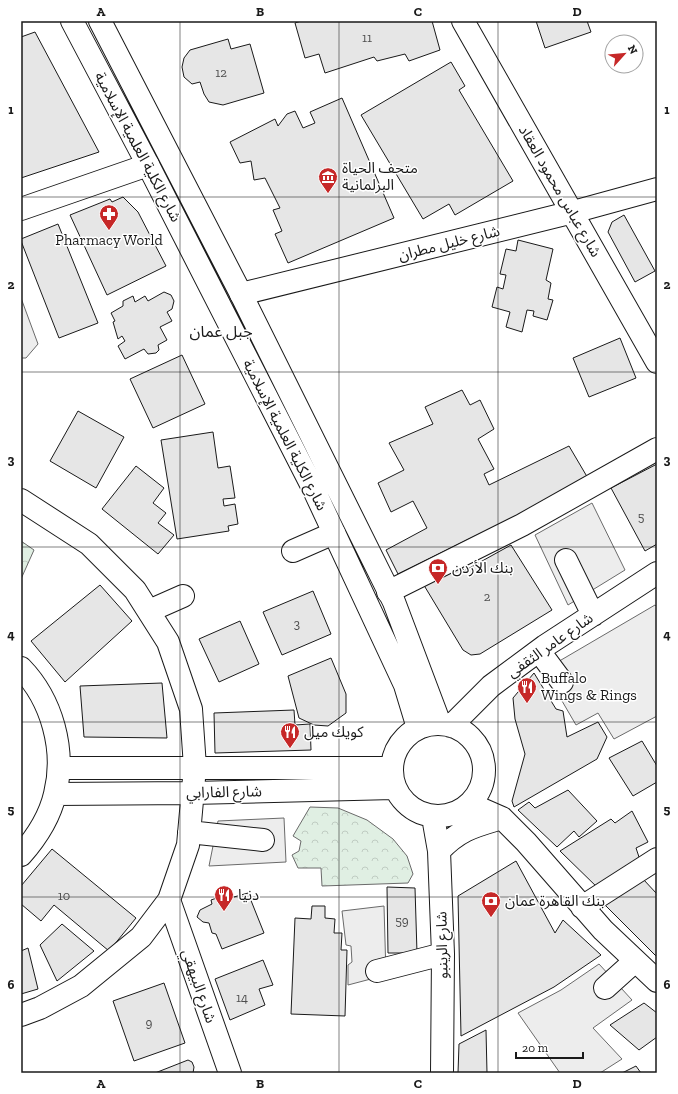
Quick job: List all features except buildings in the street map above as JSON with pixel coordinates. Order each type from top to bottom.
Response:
[{"type":"street","name":"شارع الكلية العلمية الإسلامية","points":[[72,21],[148,165],[314,490],[405,685],[418,728]]},
{"type":"street","name":"شارع الكلية العلمية الإسلامية","points":[[100,21],[241,294],[394,602],[446,725]]},
{"type":"street","name":"شارع عباس محمود العقاد","points":[[463,21],[657,362]]},
{"type":"street","points":[[21,209],[148,165]]},
{"type":"street","name":"شارع خليل مطران","points":[[241,294],[572,212],[657,189]]},
{"type":"street","points":[[388,592],[522,525],[657,449]]},
{"type":"street","points":[[21,500],[89,544],[135,590],[149,611],[168,642],[191,709],[195,767],[188,845],[169,900],[141,937],[81,986],[40,1008],[21,1015]]},
{"type":"street","points":[[293,551],[334,533]]},
{"type":"street","points":[[566,560],[593,615]]},
{"type":"street","name":"شارع عامر الثقفي","points":[[446,725],[491,686],[539,651],[657,573]]},
{"type":"street","points":[[149,611],[183,596]]},
{"type":"street","points":[[539,651],[562,682]]},
{"type":"street","points":[[21,668],[30,678],[46,703],[56,732],[60,768],[55,794],[44,823],[21,855]]},
{"type":"street","points":[[429,724],[446,725],[464,732],[474,741],[481,753],[484,766],[484,780],[478,793],[470,804],[459,812],[446,816],[433,817],[420,813],[408,806],[392,778],[392,759],[401,742],[418,728],[429,724]]},
{"type":"street","name":"شارع الفارابي","points":[[60,768],[195,767],[392,778]]},
{"type":"street","name":"شارع الفارابي","points":[[55,794],[192,793],[392,778]]},
{"type":"street","points":[[470,804],[502,818],[526,842],[603,930],[657,981]]},
{"type":"street","name":"شارع الرينبو","points":[[433,817],[439,851],[443,954],[442,1073]]},
{"type":"street","points":[[439,851],[450,840],[471,828],[502,818]]},
{"type":"street","points":[[189,832],[264,840]]},
{"type":"street","points":[[582,907],[657,859]]},
{"type":"street","name":"شارع البيهقي","points":[[169,900],[230,1073]]},
{"type":"street","points":[[377,971],[443,954]]},
{"type":"street","points":[[605,988],[635,960]]},
{"type":"green space","points":[[21,541],[34,550],[21,579]]},
{"type":"green space","points":[[310,807],[338,808],[367,820],[393,839],[407,856],[413,874],[408,883],[322,886],[321,868],[298,868],[292,855],[299,851],[301,841],[293,836]]},
{"type":"shaded area","points":[[21,298],[38,344],[26,358],[21,358]]},
{"type":"shaded area","points":[[592,503],[625,570],[568,605],[535,535]]},
{"type":"shaded area","points":[[655,605],[657,607],[657,716],[614,739],[598,713],[576,725],[544,670]]},
{"type":"shaded area","points":[[284,818],[286,862],[209,866],[218,821]]},
{"type":"shaded area","points":[[384,906],[386,975],[348,985],[348,965],[352,962],[351,946],[346,945],[342,911]]},
{"type":"shaded area","points":[[599,964],[632,1000],[593,1028],[622,1059],[600,1073],[560,1073],[518,1013],[561,990]]},
{"type":"place","name":"متحف الحياة البرلمانية","points":[[328,194]]},
{"type":"place","name":"Pharmacy World","points":[[109,231]]},
{"type":"place","name":"بنك الأردن","points":[[438,585]]},
{"type":"place","name":"Buffalo Wings & Rings","points":[[527,704]]},
{"type":"place","name":"كويك ميل","points":[[290,749]]},
{"type":"place","name":"دنيا","points":[[224,912]]},
{"type":"place","name":"بنك القاهرة عمان","points":[[491,918]]},
{"type":"district","name":"جبل عمان","points":[[221,331]]}]
